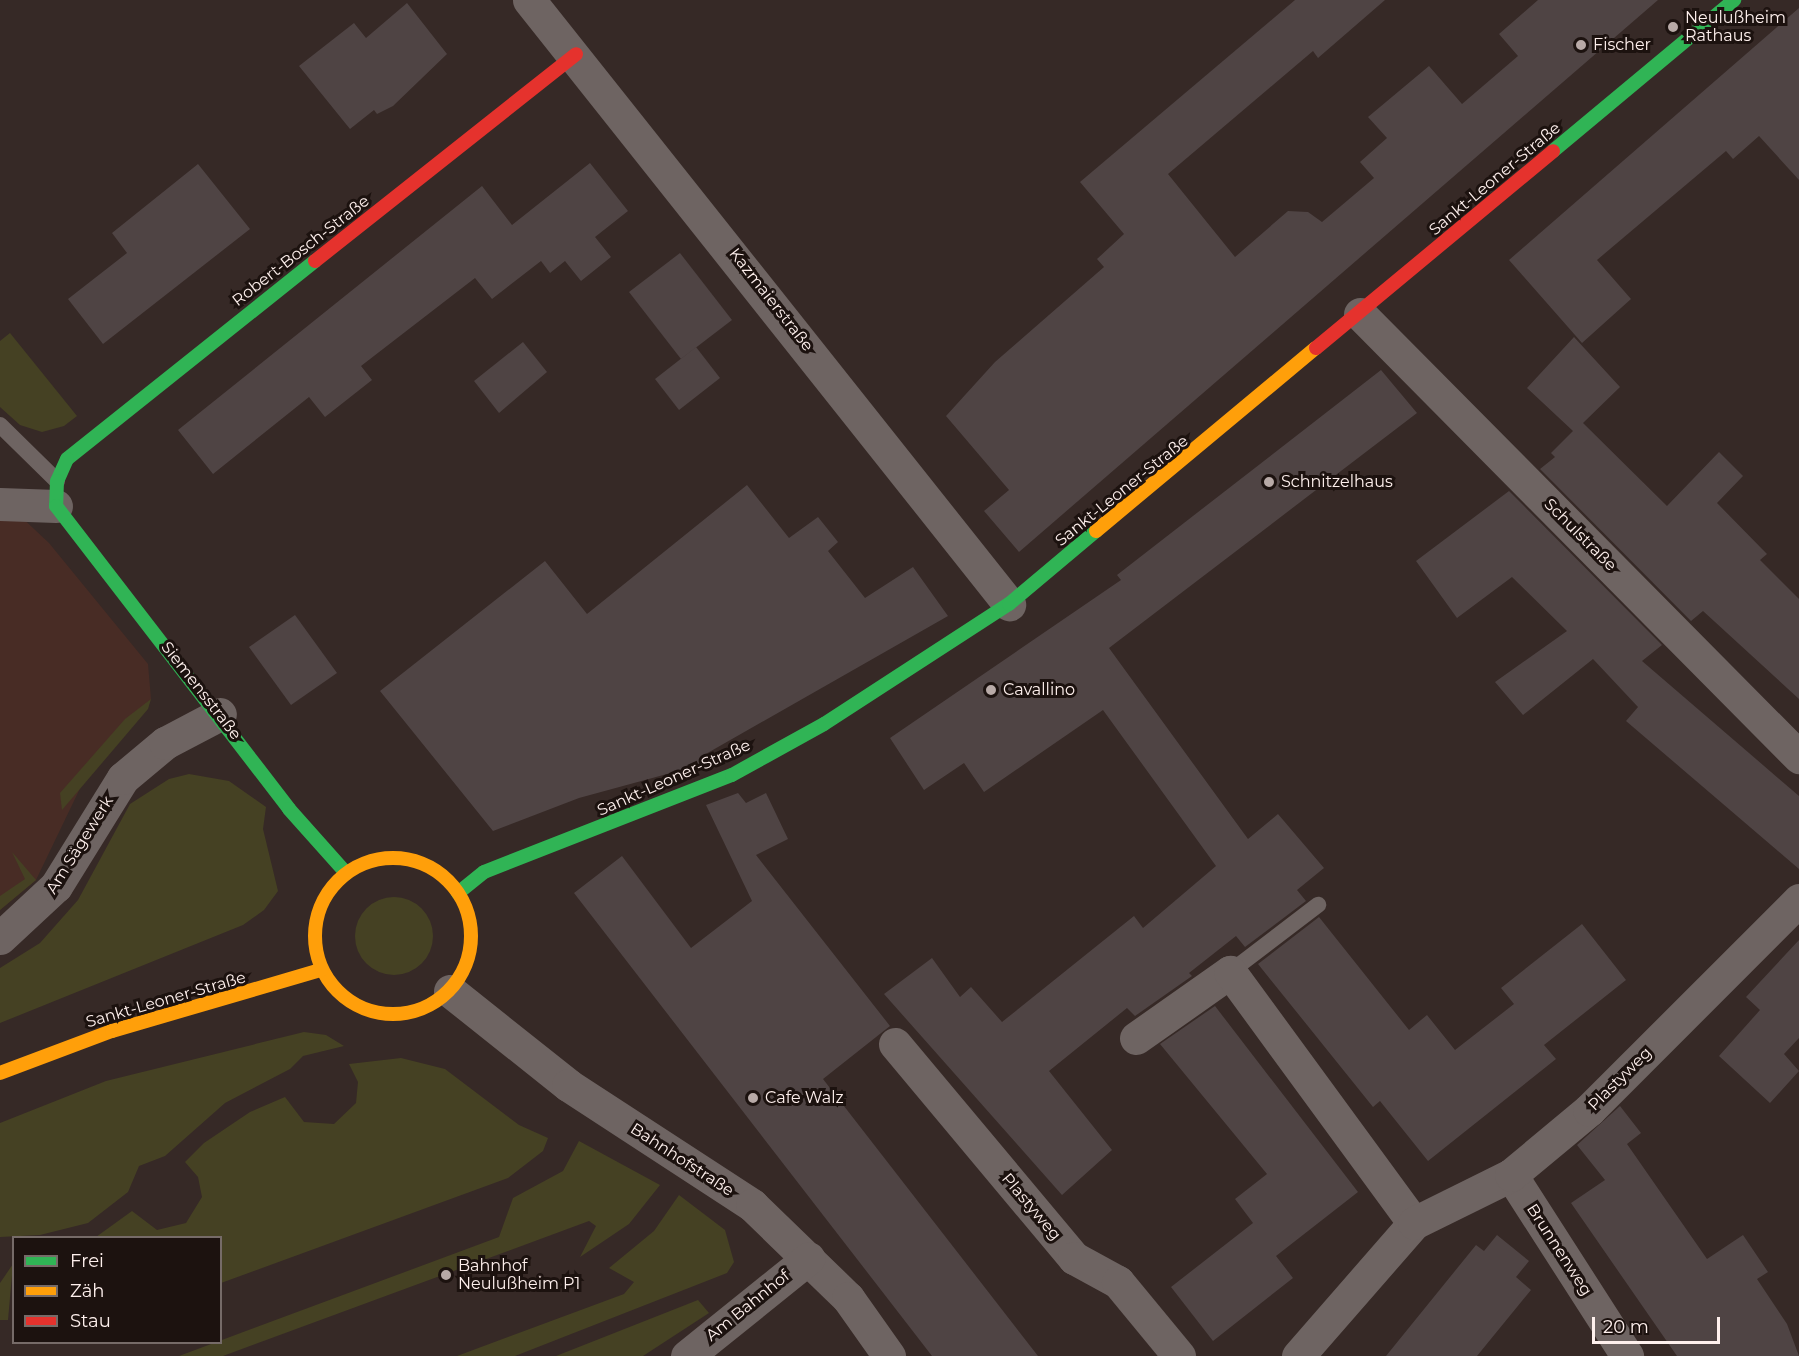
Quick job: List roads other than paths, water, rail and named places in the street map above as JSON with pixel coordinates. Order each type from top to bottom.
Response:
[{"type":"street","name":"Kazmaierstraße","points":[[529,0],[576,54],[1009,604]]},
{"type":"street","name":"Sankt-Leoner-Straße","points":[[458,893],[484,872],[732,775],[824,724],[1009,604],[1360,314],[1734,0]]},
{"type":"street","name":"Robert-Bosch-Straße","points":[[57,494],[67,459],[81,446],[576,54]]},
{"type":"street","name":"Schulstraße","points":[[1360,314],[1799,757]]},
{"type":"street","points":[[0,504],[57,494]]},
{"type":"street","name":"Siemensstraße","points":[[57,494],[289,809],[346,873]]},
{"type":"street","name":"Am Sägewerk","points":[[0,938],[33,914],[56,886],[123,778],[165,743],[220,714]]},
{"type":"street","points":[[406,859],[427,865],[458,893],[470,917],[471,943],[465,969],[450,991],[412,1013],[370,1012],[333,988],[321,970],[314,944],[317,917],[327,892],[346,873],[365,863],[406,859]]},
{"type":"street","name":"Plastyweg","points":[[1298,1356],[1414,1223],[1511,1175],[1589,1110],[1799,900]]},
{"type":"street","name":"Sankt-Leoner-Straße","points":[[0,1073],[112,1031],[274,986],[321,970]]},
{"type":"street","points":[[1136,1038],[1230,972],[1414,1223]]},
{"type":"street","name":"Bahnhofstraße","points":[[450,991],[568,1085],[752,1205],[809,1257],[848,1298],[889,1356]]},
{"type":"street","name":"Plastyweg","points":[[895,1044],[1074,1258],[1118,1282],[1179,1356]]},
{"type":"street","name":"Brunnenweg","points":[[1511,1175],[1627,1356]]},
{"type":"street","name":"Am Bahnhof","points":[[687,1356],[809,1257]]},
{"type":"lane","points":[[0,425],[57,494]]},
{"type":"lane","points":[[1230,972],[1318,905]]},
{"type":"place","name":"Neulußheim Rathaus","points":[[1673,27]]},
{"type":"place","name":"Fischer","points":[[1581,45]]},
{"type":"place","name":"Schnitzelhaus","points":[[1269,482]]},
{"type":"place","name":"Cavallino","points":[[991,690]]},
{"type":"place","name":"Cafe Walz","points":[[753,1098]]},
{"type":"place","name":"Bahnhof Neulußheim P1","points":[[446,1275]]}]
